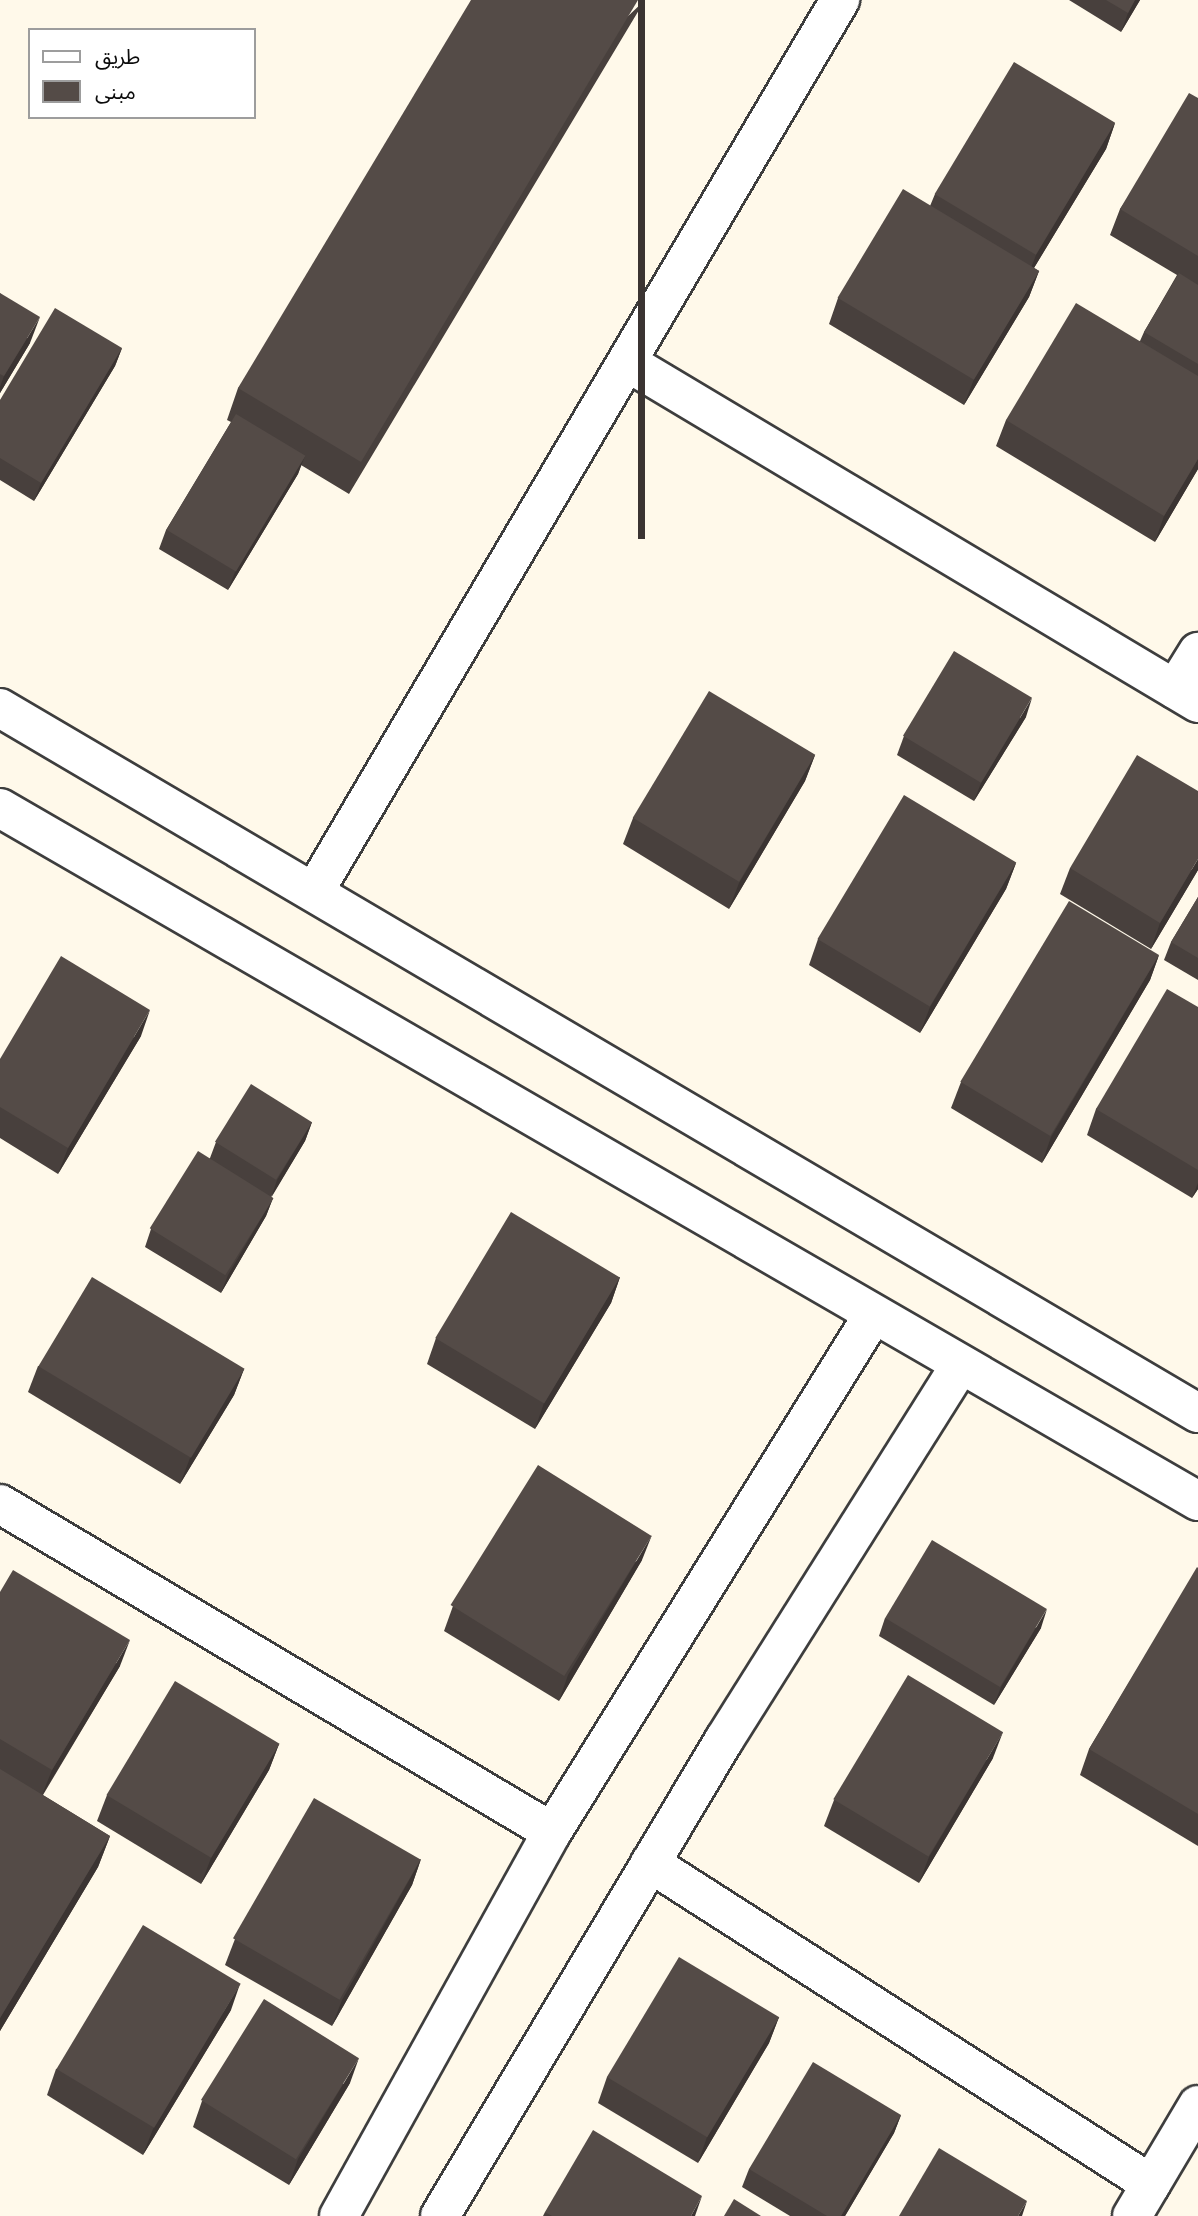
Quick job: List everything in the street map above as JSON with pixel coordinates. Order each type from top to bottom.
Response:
[{"type":"street","points":[[314,892],[841,0]]},
{"type":"street","points":[[627,362],[1187,696],[1198,652]]},
{"type":"street","points":[[0,708],[1198,1413]]},
{"type":"street","points":[[0,808],[1198,1501]]},
{"type":"street","points":[[339,2216],[552,1832],[873,1315]]},
{"type":"street","points":[[440,2216],[650,1863],[960,1365]]},
{"type":"street","points":[[0,1504],[552,1832]]},
{"type":"street","points":[[650,1863],[1152,2184]]},
{"type":"street","points":[[1132,2216],[1198,2105]]},
{"type":"building","points":[[471,0],[638,0],[361,462],[238,388]]},
{"type":"building","points":[[1106,0],[1135,0],[1128,13]]},
{"type":"building","points":[[1014,62],[1115,123],[1036,255],[935,194]]},
{"type":"building","points":[[1189,93],[1198,98],[1198,256],[1120,209]]},
{"type":"building","points":[[903,189],[1039,271],[974,380],[838,298]]},
{"type":"building","points":[[1179,273],[1198,285],[1198,364],[1144,332]]},
{"type":"building","points":[[0,293],[40,317],[4,376],[0,374]]},
{"type":"building","points":[[1076,303],[1198,376],[1198,459],[1164,516],[1006,420]]},
{"type":"building","points":[[55,308],[122,348],[41,483],[0,458],[0,400]]},
{"type":"building","points":[[236,414],[305,456],[236,571],[166,530]]},
{"type":"building","points":[[954,651],[1032,698],[981,783],[903,736]]},
{"type":"building","points":[[709,691],[815,755],[739,882],[633,818]]},
{"type":"building","points":[[1137,755],[1198,791],[1198,859],[1160,923],[1070,868]]},
{"type":"building","points":[[904,795],[1016,862],[930,1006],[817,939]]},
{"type":"building","points":[[1198,897],[1198,958],[1171,942]]},
{"type":"building","points":[[1069,901],[1159,955],[1050,1136],[960,1082]]},
{"type":"building","points":[[61,956],[150,1010],[68,1148],[0,1107],[0,1059]]},
{"type":"building","points":[[1167,989],[1198,1007],[1198,1170],[1096,1109]]},
{"type":"building","points":[[251,1084],[312,1122],[276,1180],[215,1142]]},
{"type":"building","points":[[198,1151],[273,1198],[225,1275],[150,1228]]},
{"type":"building","points":[[511,1212],[620,1277],[544,1403],[435,1338]]},
{"type":"building","points":[[92,1277],[245,1369],[191,1458],[38,1366]]},
{"type":"building","points":[[538,1465],[652,1536],[564,1676],[451,1605]]},
{"type":"building","points":[[932,1540],[1047,1609],[1000,1687],[885,1618]]},
{"type":"building","points":[[1198,1568],[1198,1814],[1089,1749]]},
{"type":"building","points":[[13,1570],[130,1640],[52,1770],[0,1739],[0,1592]]},
{"type":"building","points":[[908,1675],[1003,1732],[928,1856],[833,1799]]},
{"type":"building","points":[[175,1681],[280,1744],[211,1858],[106,1795]]},
{"type":"building","points":[[0,1769],[110,1836],[0,2018]]},
{"type":"building","points":[[314,1798],[421,1860],[340,2000],[233,1938]]},
{"type":"building","points":[[143,1925],[241,1984],[154,2128],[56,2069]]},
{"type":"building","points":[[679,1957],[779,2017],[707,2137],[607,2077]]},
{"type":"building","points":[[264,1999],[359,2058],[296,2159],[201,2100]]},
{"type":"building","points":[[813,2062],[901,2115],[841,2216],[827,2216],[749,2169]]},
{"type":"building","points":[[593,2130],[702,2196],[691,2216],[552,2216],[545,2212]]},
{"type":"building","points":[[939,2148],[1027,2201],[1018,2216],[899,2216]]},
{"type":"building","points":[[734,2199],[761,2216],[724,2216]]}]
